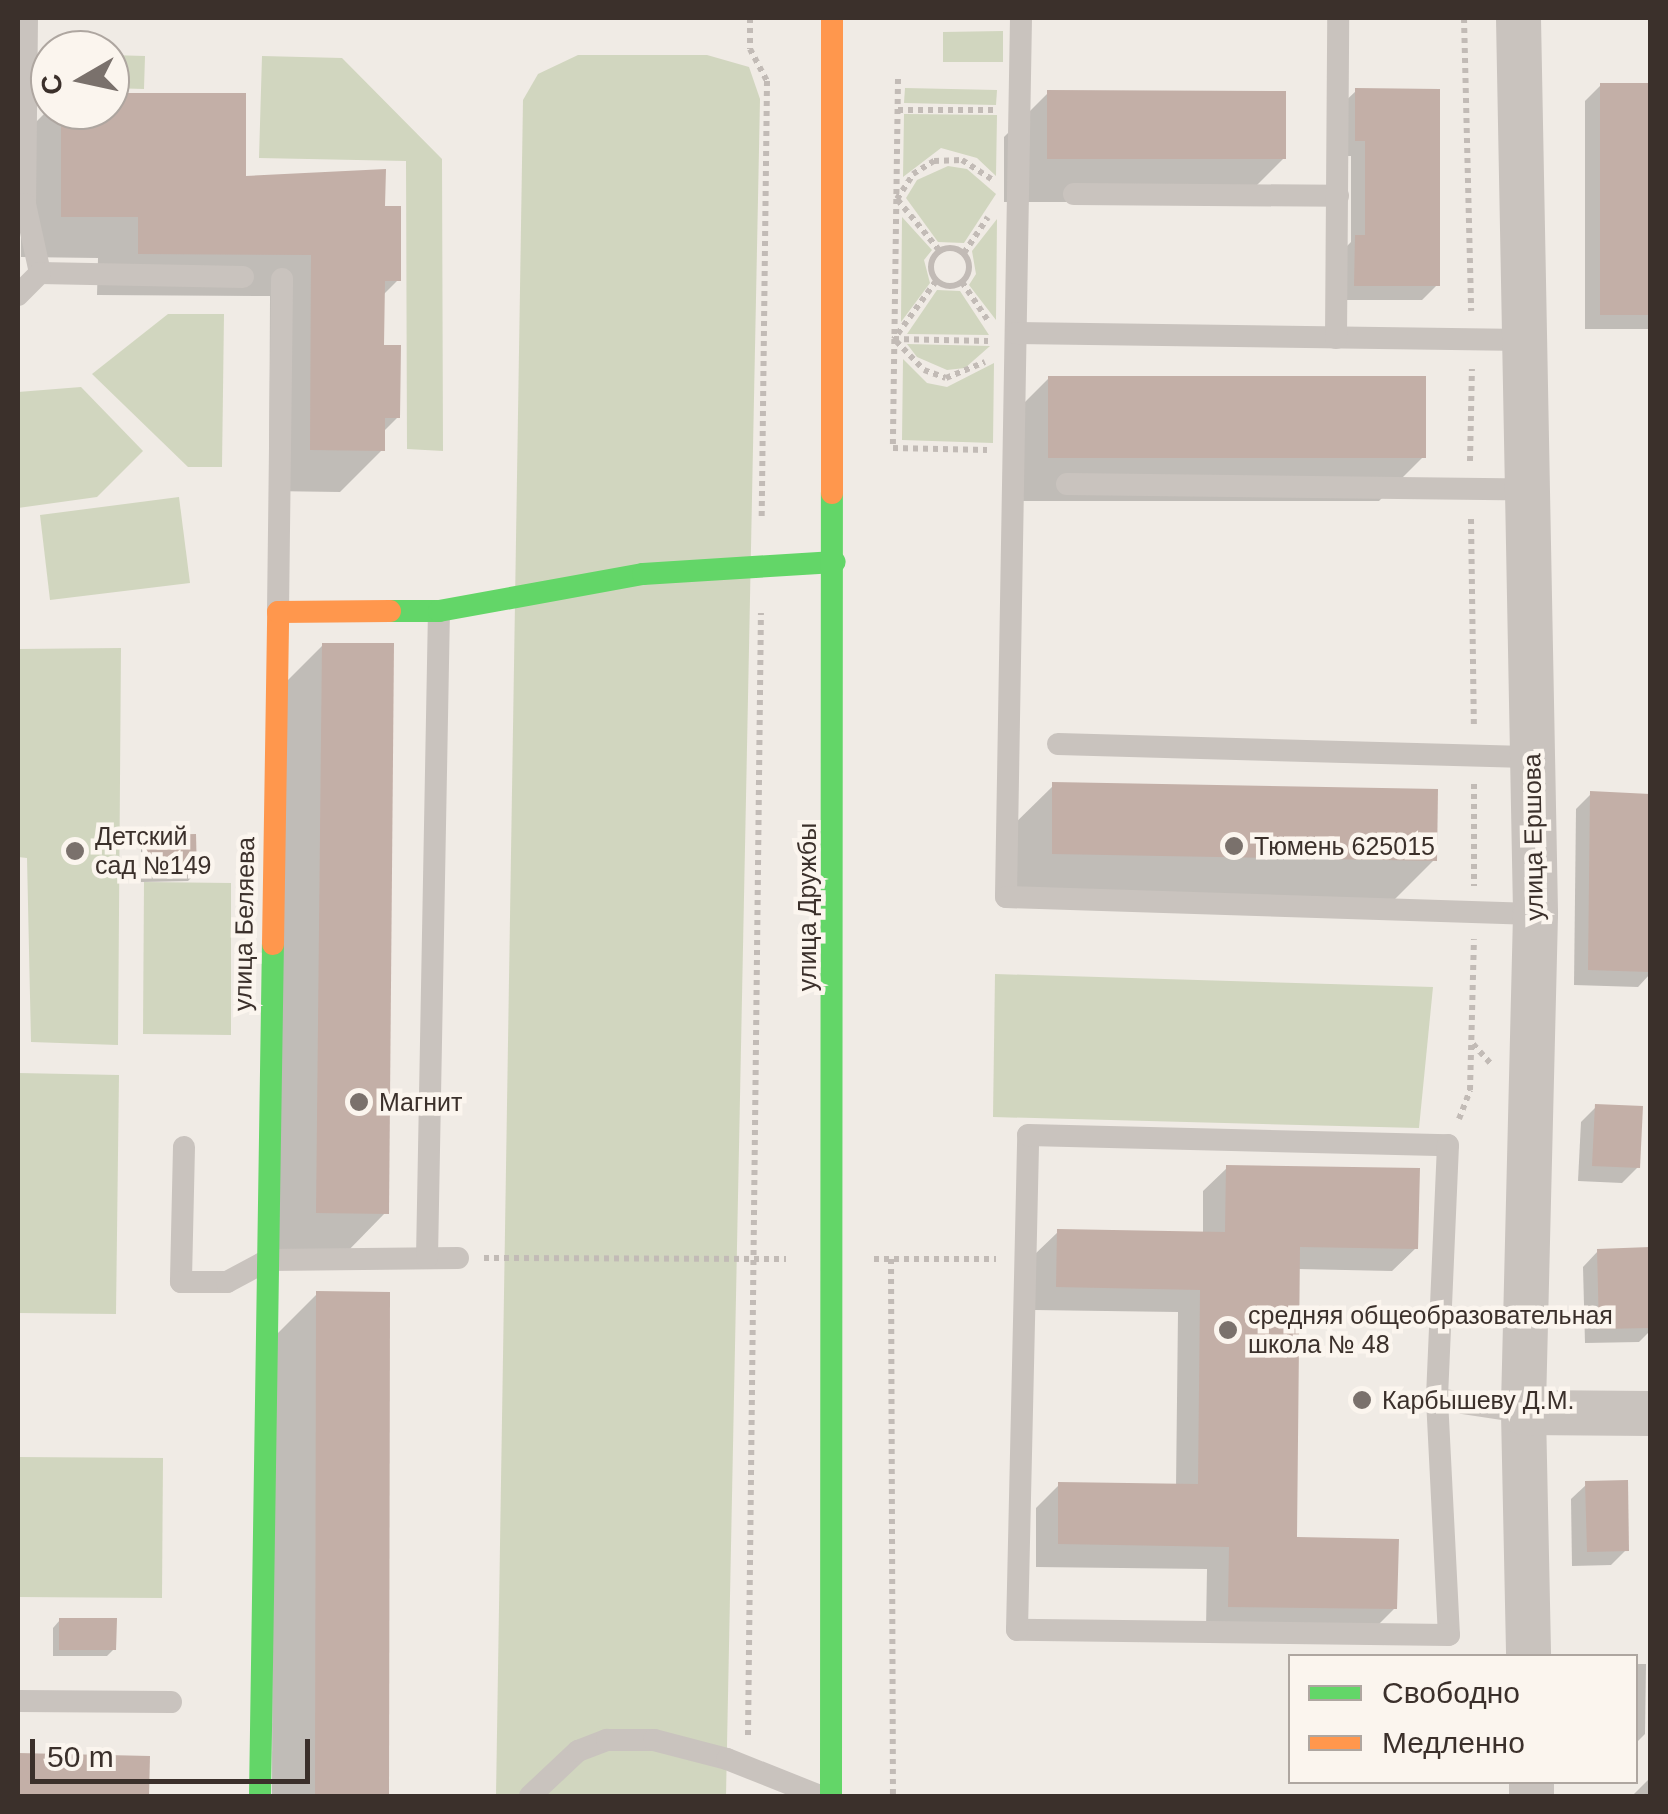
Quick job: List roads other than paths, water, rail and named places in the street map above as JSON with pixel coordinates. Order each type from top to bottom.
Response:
[{"type":"main road","name":"улица Дружбы","points":[[831,1796],[835,562],[832,18]]},
{"type":"main road","points":[[278,612],[439,611],[643,574],[762,563],[835,562]]},
{"type":"main road","name":"улица Беляева","points":[[260,1796],[278,612]]},
{"type":"street","name":"улица Ершова","points":[[1518,18],[1535,914],[1523,1412],[1528,1654]]},
{"type":"street","points":[[1523,1412],[1650,1413]]},
{"type":"lane","points":[[27,18],[21,204],[40,272]]},
{"type":"lane","points":[[1021,18],[1009,337],[1006,898],[1535,914]]},
{"type":"lane","points":[[1336,338],[1338,18]]},
{"type":"lane","points":[[1074,194],[1338,196]]},
{"type":"lane","points":[[18,295],[40,272],[243,277]]},
{"type":"lane","points":[[278,612],[282,278]]},
{"type":"lane","points":[[1009,337],[1524,340]]},
{"type":"lane","points":[[1066,484],[1527,490]]},
{"type":"lane","points":[[427,1258],[439,611]]},
{"type":"lane","points":[[1058,744],[1532,757]]},
{"type":"lane","points":[[1028,1134],[1448,1145],[1437,1400],[1449,1635],[1017,1630],[1028,1134]]},
{"type":"lane","points":[[184,1147],[182,1282],[227,1282],[268,1260],[458,1258]]},
{"type":"lane","points":[[1437,1400],[1523,1412]]},
{"type":"lane","points":[[18,1700],[171,1702]]},
{"type":"lane","points":[[530,1796],[578,1752],[607,1740],[654,1740],[748,1768],[820,1796]]},
{"type":"place","name":"Тюмень 625015","points":[[1234,846]]},
{"type":"place","name":"Детский сад №149","points":[[75,851]]},
{"type":"place","name":"Магнит","points":[[359,1102]]},
{"type":"place","name":"средняя общеобразовательная школа № 48","points":[[1228,1330]]},
{"type":"place","name":"Карбышеву Д.М.","points":[[1362,1400]]}]
